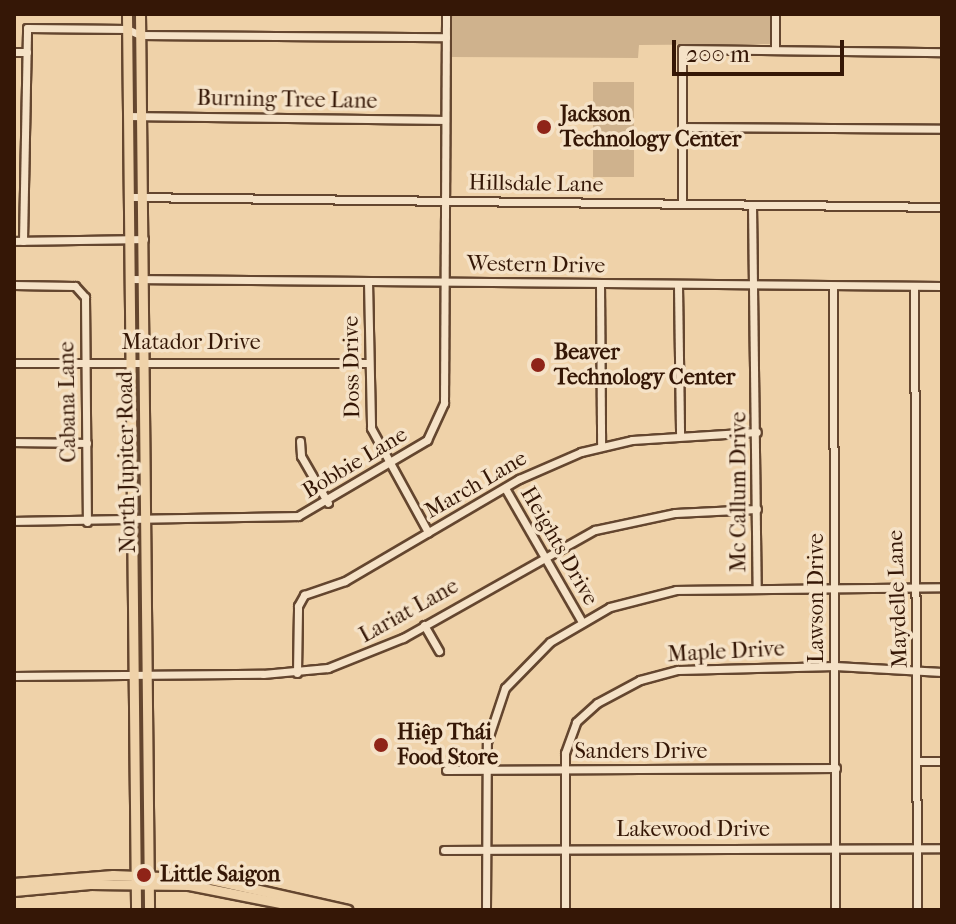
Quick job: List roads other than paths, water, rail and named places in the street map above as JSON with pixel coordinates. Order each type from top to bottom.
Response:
[{"type":"main road","name":"North Jupiter Road","points":[[127,14],[136,910]]},
{"type":"main road","name":"North Jupiter Road","points":[[140,14],[145,239],[149,910]]},
{"type":"main road","points":[[135,764],[148,764]]},
{"type":"main road","points":[[14,886],[40,880],[234,882],[315,910]]},
{"type":"main road","points":[[14,886],[136,880]]},
{"type":"main road","points":[[149,880],[302,897],[348,910]]},
{"type":"street","name":"Bobbie Lane","points":[[14,521],[283,518],[328,503],[427,440],[442,413],[446,14]]},
{"type":"street","points":[[775,14],[775,50]]},
{"type":"street","points":[[145,239],[18,241],[24,198],[27,28],[127,29],[140,35],[446,37]]},
{"type":"street","points":[[682,204],[682,49],[942,52]]},
{"type":"street","points":[[14,52],[27,52]]},
{"type":"street","name":"Burning Tree Lane","points":[[129,116],[445,120]]},
{"type":"street","points":[[14,125],[25,125]]},
{"type":"street","points":[[682,127],[942,129]]},
{"type":"street","points":[[14,197],[24,198]]},
{"type":"street","name":"Hillsdale Lane","points":[[129,197],[942,207]]},
{"type":"street","name":"Mc Callum Drive","points":[[752,205],[757,286],[757,587]]},
{"type":"street","name":"Western Drive","points":[[130,279],[942,286]]},
{"type":"street","name":"Doss Drive","points":[[368,281],[371,428],[428,532]]},
{"type":"street","points":[[600,284],[601,446]]},
{"type":"street","name":"Cabana Lane","points":[[14,285],[75,286],[85,297],[87,522]]},
{"type":"street","points":[[678,286],[680,434]]},
{"type":"street","name":"Lawson Drive","points":[[833,286],[835,910]]},
{"type":"street","name":"Maydelle Lane","points":[[914,286],[913,587],[919,670],[917,910]]},
{"type":"street","name":"Matador Drive","points":[[14,363],[368,363]]},
{"type":"street","name":"March Lane","points":[[297,673],[298,606],[304,595],[345,581],[553,462],[601,446],[680,434],[757,432]]},
{"type":"street","points":[[300,441],[301,456],[328,503]]},
{"type":"street","points":[[14,442],[87,443]]},
{"type":"street","name":"Heights Drive","points":[[505,488],[582,622]]},
{"type":"street","name":"Lariat Lane","points":[[14,676],[297,673],[353,661],[424,625],[578,537],[636,519],[757,509]]},
{"type":"street","points":[[486,910],[487,742],[505,688],[530,658],[582,622],[655,594],[757,587],[942,587]]},
{"type":"street","points":[[424,625],[439,651]]},
{"type":"street","name":"Maple Drive","points":[[565,910],[564,770],[576,722],[597,703],[657,673],[835,666],[942,672]]},
{"type":"street","points":[[919,761],[942,761]]},
{"type":"street","name":"Sanders Drive","points":[[446,770],[836,768]]},
{"type":"street","name":"Lakewood Drive","points":[[444,850],[942,848]]},
{"type":"place","name":"Jackson Technology Center","points":[[544,127]]},
{"type":"place","name":"Beaver Technology Center","points":[[538,365]]},
{"type":"place","name":"Hiệp Thái Food Store","points":[[381,745]]},
{"type":"place","name":"Little Saigon","points":[[144,875]]}]
